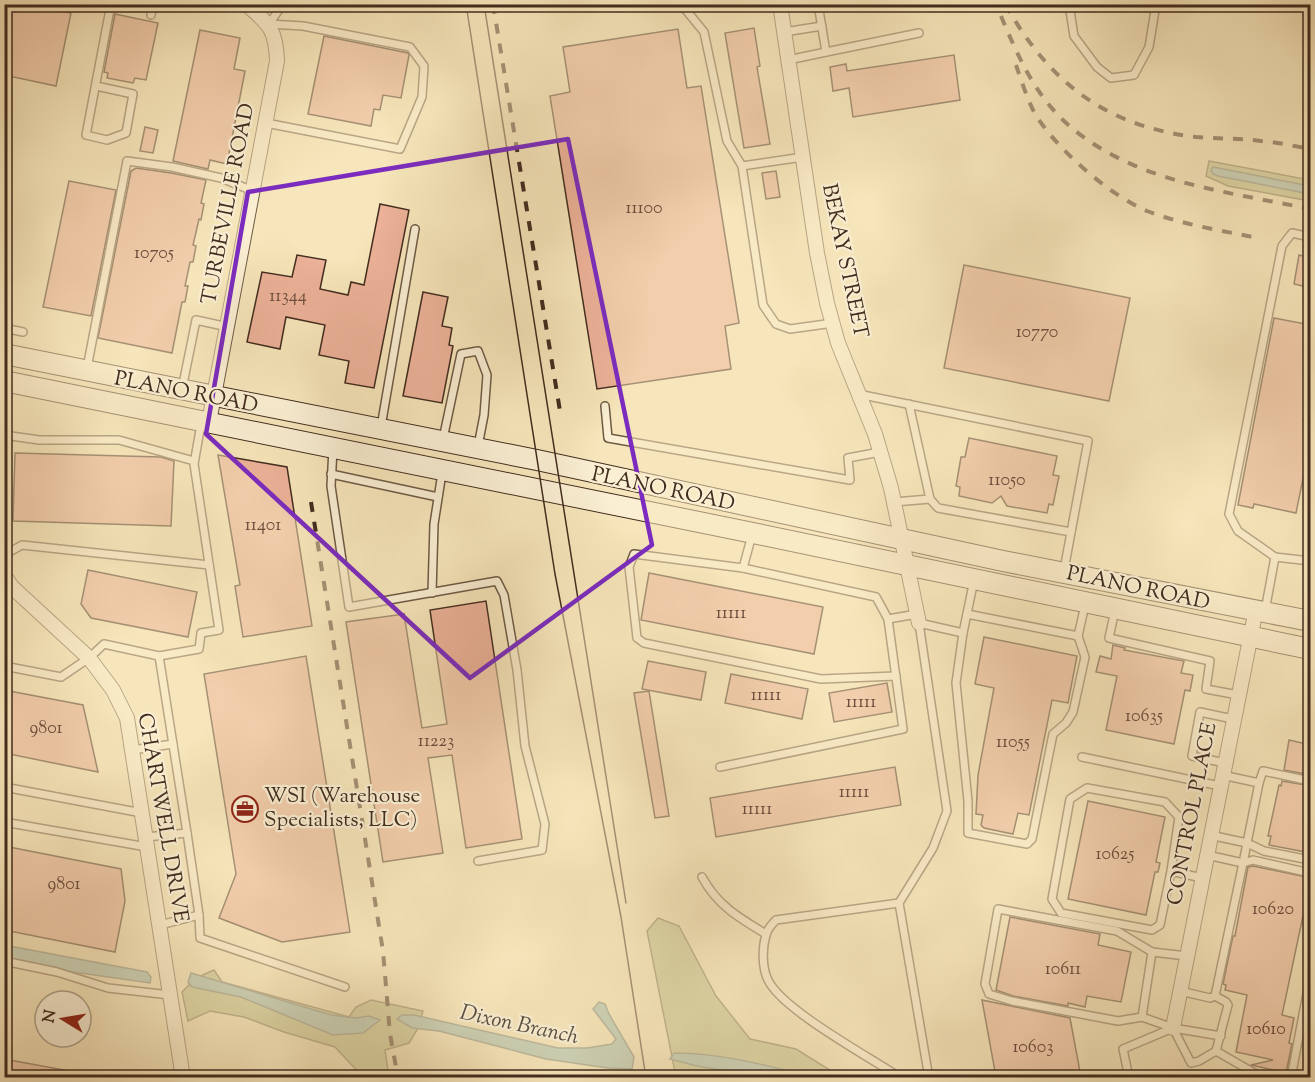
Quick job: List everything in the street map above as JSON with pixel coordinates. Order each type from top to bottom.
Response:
[{"type":"main road","name":"PLANO ROAD","points":[[4,354],[478,448],[1063,573],[1311,621]]},
{"type":"main road","name":"PLANO ROAD","points":[[4,381],[1311,649]]},
{"type":"street","points":[[246,4],[269,24]]},
{"type":"street","name":"BEKAY STREET","points":[[780,4],[817,253],[838,343],[880,452],[894,502],[918,619]]},
{"type":"street","name":"TURBEVILLE ROAD","points":[[206,421],[215,395],[277,61],[277,46],[269,24]]},
{"type":"street","name":"CHARTWELL DRIVE","points":[[4,575],[12,587],[89,658],[113,690],[127,718],[183,1077]]},
{"type":"street","name":"CONTROL PLACE","points":[[1173,1028],[1249,637],[1260,610]]},
{"type":"lane","points":[[96,86],[133,94],[126,133],[107,140],[86,135],[111,4]]},
{"type":"lane","points":[[151,15],[153,4]]},
{"type":"lane","points":[[269,24],[283,4]]},
{"type":"lane","points":[[681,4],[704,32],[727,141],[742,166],[763,305],[776,324],[790,329],[833,323]]},
{"type":"lane","points":[[818,4],[826,52]]},
{"type":"lane","points":[[1069,4],[1074,36],[1097,67],[1111,78],[1134,75],[1149,47],[1156,4]]},
{"type":"lane","points":[[266,123],[400,149],[422,97],[424,66],[410,47],[303,26],[269,24]]},
{"type":"lane","points":[[784,32],[822,26]]},
{"type":"lane","points":[[788,60],[919,33]]},
{"type":"lane","points":[[742,166],[803,157]]},
{"type":"lane","points":[[86,370],[127,161],[172,167],[221,178],[253,191]]},
{"type":"lane","points":[[380,429],[415,229]]},
{"type":"lane","points":[[1311,237],[1292,233],[1282,246],[1228,514],[1238,531],[1275,557],[1311,561]]},
{"type":"lane","points":[[183,389],[196,320],[228,327]]},
{"type":"lane","points":[[4,328],[23,332]]},
{"type":"lane","points":[[442,442],[461,354],[478,351],[488,375],[478,448]]},
{"type":"lane","points":[[858,394],[1088,441],[1063,573]]},
{"type":"lane","points":[[909,404],[930,499],[938,508],[1071,532]]},
{"type":"lane","points":[[604,406],[608,438],[850,480],[848,458],[880,452]]},
{"type":"lane","points":[[4,666],[61,677],[89,658],[104,644],[159,656],[199,649],[201,633],[219,630],[194,461],[206,421]]},
{"type":"lane","points":[[4,435],[39,440],[119,441],[194,461]]},
{"type":"lane","points":[[333,447],[331,486],[350,608],[497,581],[504,595],[517,670],[525,746],[544,824],[542,850],[478,861]]},
{"type":"lane","points":[[432,593],[434,524],[442,469]]},
{"type":"lane","points":[[331,474],[438,497]]},
{"type":"lane","points":[[894,502],[930,499]]},
{"type":"lane","points":[[743,568],[753,533]]},
{"type":"lane","points":[[4,555],[22,545],[209,565]]},
{"type":"lane","points":[[720,767],[903,729],[896,676],[888,619],[876,597],[743,568],[634,554],[629,567],[638,638],[644,643],[821,679],[896,676]]},
{"type":"lane","points":[[1260,610],[1275,557]]},
{"type":"lane","points":[[974,580],[963,633],[956,684],[968,801],[968,833],[1027,844],[1032,839],[1053,734],[1066,723],[1073,712],[1085,657],[1078,636],[1085,603]]},
{"type":"lane","points":[[1115,609],[1109,638],[1210,661],[1206,689],[1238,695]]},
{"type":"lane","points":[[967,614],[1078,636]]},
{"type":"lane","points":[[888,619],[918,619],[963,633]]},
{"type":"lane","points":[[918,619],[947,811],[933,848],[899,903],[929,1077]]},
{"type":"lane","points":[[159,656],[199,915],[200,938],[345,987]]},
{"type":"lane","points":[[1222,774],[1192,756],[1200,712],[1233,719]]},
{"type":"lane","points":[[132,750],[172,744]]},
{"type":"lane","points":[[1082,758],[1222,774],[1259,783]]},
{"type":"lane","points":[[1215,996],[1263,771],[1311,781]]},
{"type":"lane","points":[[4,787],[142,813]]},
{"type":"lane","points":[[1087,788],[1165,802],[1179,817],[1171,871],[1160,926],[1152,930],[1061,913],[1053,898],[1070,799],[1087,788]]},
{"type":"lane","points":[[4,822],[146,842],[187,833]]},
{"type":"lane","points":[[1210,835],[1247,843],[1264,851],[1311,860]]},
{"type":"lane","points":[[1207,855],[1243,863],[1253,861],[1311,873]]},
{"type":"lane","points":[[1171,871],[1202,878]]},
{"type":"lane","points":[[702,877],[711,893],[728,909],[766,934]]},
{"type":"lane","points":[[899,903],[776,920],[766,934],[763,956],[767,980],[778,995],[819,1026],[901,1077]]},
{"type":"lane","points":[[1187,956],[1152,952],[1117,931],[998,909],[985,984],[989,994],[1012,1001],[1118,1021],[1142,1017],[1173,1028],[1221,1036]]},
{"type":"lane","points":[[160,925],[199,915]]},
{"type":"lane","points":[[1142,1017],[1152,952]]},
{"type":"lane","points":[[4,961],[57,972],[108,988],[170,995]]},
{"type":"lane","points":[[1291,1077],[1311,978]]},
{"type":"lane","points":[[1173,1028],[1191,1063],[1199,1061],[1216,1050],[1228,1005],[1215,996],[1210,998],[1180,991]]},
{"type":"lane","points":[[1129,1077],[1122,1049],[1173,1028]]},
{"type":"lane","points":[[1216,1050],[1263,1077]]},
{"type":"highlighted area","points":[[568,139],[652,545],[470,678],[206,434],[248,192]]},
{"type":"green space","points":[[1209,161],[1310,180],[1310,201],[1228,186],[1206,176]]},
{"type":"green space","points":[[658,918],[679,926],[716,996],[750,1039],[796,1049],[841,1077],[676,1077],[647,931]]},
{"type":"green space","points":[[214,970],[222,982],[349,1017],[356,1007],[371,1000],[423,1011],[417,1030],[409,1043],[385,1050],[389,1077],[363,1077],[335,1047],[244,1017],[210,1011],[188,1021],[182,992],[196,978]]},
{"type":"water","points":[[1213,167],[1310,186],[1310,194],[1218,176],[1211,171]]},
{"type":"water","points":[[4,945],[147,972],[151,977],[150,983],[73,972],[5,958]]},
{"type":"water","points":[[191,973],[331,1015],[356,1018],[369,1016],[380,1020],[363,1033],[333,1035],[241,997],[192,987],[188,982]]},
{"type":"water","points":[[599,1002],[605,1004],[634,1057],[632,1069],[546,1059],[439,1031],[412,1028],[397,1019],[402,1015],[414,1015],[558,1048],[587,1048],[612,1044],[616,1039],[593,1009]]},
{"type":"water","points":[[674,1053],[726,1057],[811,1077],[763,1077],[697,1066],[670,1059]]},
{"type":"building","points":[[4,4],[28,4],[71,13],[56,86],[4,75]]},
{"type":"building","points":[[115,14],[158,23],[146,80],[135,78],[133,83],[107,78],[108,73],[104,72]]},
{"type":"building","points":[[754,28],[760,66],[757,67],[770,144],[744,148],[725,33]]},
{"type":"building","points":[[678,29],[687,88],[701,86],[739,323],[725,326],[731,369],[597,389],[550,96],[570,92],[563,47]]},
{"type":"building","points":[[200,30],[240,38],[234,69],[245,71],[227,164],[210,160],[208,169],[173,161]]},
{"type":"building","points":[[324,36],[408,53],[401,98],[383,95],[380,110],[374,109],[371,126],[308,114]]},
{"type":"building","points":[[954,55],[960,100],[853,117],[849,88],[833,91],[830,67],[846,64],[847,71]]},
{"type":"building","points":[[145,127],[158,130],[153,153],[140,151]]},
{"type":"building","points":[[136,168],[206,180],[201,203],[204,204],[201,220],[199,219],[193,245],[196,246],[193,262],[190,262],[185,286],[188,286],[185,302],[182,302],[172,353],[98,338],[131,171]]},
{"type":"building","points":[[776,171],[780,197],[766,199],[762,173]]},
{"type":"building","points":[[69,181],[116,190],[91,316],[43,307]]},
{"type":"building","points":[[380,204],[409,210],[374,388],[345,383],[349,361],[319,355],[325,325],[286,317],[280,349],[247,342],[262,272],[292,277],[297,255],[326,260],[320,289],[348,295],[351,282],[364,285]]},
{"type":"building","points":[[1299,255],[1311,258],[1311,288],[1294,284]]},
{"type":"building","points":[[964,265],[1130,298],[1109,401],[944,368]]},
{"type":"building","points":[[423,292],[448,297],[442,326],[452,328],[449,345],[453,346],[442,403],[403,396]]},
{"type":"building","points":[[1274,318],[1311,325],[1311,383],[1303,421],[1311,423],[1311,439],[1296,513],[1254,504],[1253,508],[1238,505]]},
{"type":"building","points":[[969,438],[1057,456],[1053,475],[1059,476],[1053,505],[1049,504],[1047,513],[1007,506],[1001,496],[992,503],[959,496],[960,487],[956,486],[961,457],[965,457]]},
{"type":"building","points":[[15,453],[161,457],[174,461],[171,526],[13,521]]},
{"type":"building","points":[[218,455],[287,467],[312,626],[243,637],[235,586],[240,585]]},
{"type":"building","points":[[88,570],[197,592],[188,637],[91,618],[81,604]]},
{"type":"building","points":[[649,573],[823,607],[814,654],[641,620]]},
{"type":"building","points":[[486,601],[522,839],[466,848],[452,755],[428,758],[443,853],[383,862],[346,622],[404,614],[422,728],[447,724],[430,610]]},
{"type":"building","points":[[984,637],[1077,656],[1068,703],[1052,700],[1029,815],[1018,813],[1013,834],[984,828],[981,825],[983,815],[976,814],[978,775],[994,688],[975,684]]},
{"type":"building","points":[[1113,645],[1125,648],[1124,650],[1184,661],[1181,673],[1193,675],[1190,691],[1185,690],[1174,744],[1106,730],[1117,676],[1096,672],[1100,656],[1111,659]]},
{"type":"building","points":[[306,656],[350,932],[282,942],[219,918],[236,874],[204,674]]},
{"type":"building","points":[[648,661],[706,672],[701,700],[642,689]]},
{"type":"building","points":[[731,674],[808,689],[802,719],[725,703]]},
{"type":"building","points":[[887,683],[892,712],[834,722],[829,693]]},
{"type":"building","points":[[4,690],[83,705],[98,772],[4,753]]},
{"type":"building","points":[[649,691],[669,816],[655,818],[634,693]]},
{"type":"building","points":[[1289,740],[1311,745],[1311,775],[1284,770]]},
{"type":"building","points":[[895,767],[901,805],[716,837],[710,798]]},
{"type":"building","points":[[1282,781],[1311,786],[1311,853],[1269,845],[1271,836],[1268,836],[1279,785],[1281,786]]},
{"type":"building","points":[[1088,801],[1165,817],[1156,862],[1160,863],[1158,872],[1155,872],[1146,915],[1068,899]]},
{"type":"building","points":[[4,846],[121,869],[125,901],[115,952],[4,930]]},
{"type":"building","points":[[1253,866],[1311,878],[1282,1015],[1294,1018],[1286,1073],[1251,1065],[1273,1060],[1236,1052],[1247,995],[1225,990],[1226,985],[1223,984],[1248,867]]},
{"type":"building","points":[[1010,917],[1100,934],[1098,945],[1131,952],[1121,1002],[1087,996],[1085,1007],[1068,1003],[1068,1006],[1013,996],[996,990]]},
{"type":"building","points":[[982,1000],[1070,1018],[1081,1077],[996,1077]]},
{"type":"building","points":[[4,1059],[75,1072],[74,1077],[4,1077]]},
{"type":"tram line","points":[[466,4],[555,574],[621,917],[646,1078]]},
{"type":"tram line","points":[[484,4],[626,903]]},
{"type":"railway","points":[[493,4],[561,417]]},
{"type":"railway","points":[[1005,4],[1022,32],[1061,78],[1083,96],[1107,111],[1134,123],[1196,137],[1245,139],[1310,149]]},
{"type":"railway","points":[[1001,16],[1020,59],[1044,98],[1064,121],[1090,142],[1119,158],[1181,182],[1310,209]]},
{"type":"railway","points":[[1016,65],[1031,107],[1043,126],[1084,169],[1116,194],[1160,216],[1253,237]]},
{"type":"railway","points":[[311,502],[383,951],[390,1034],[398,1078]]},
{"type":"place","name":"WSI (Warehouse Specialists, LLC)","points":[[245,809]]},
{"type":"water label","name":"Dixon Branch","points":[[519,1026]]}]
